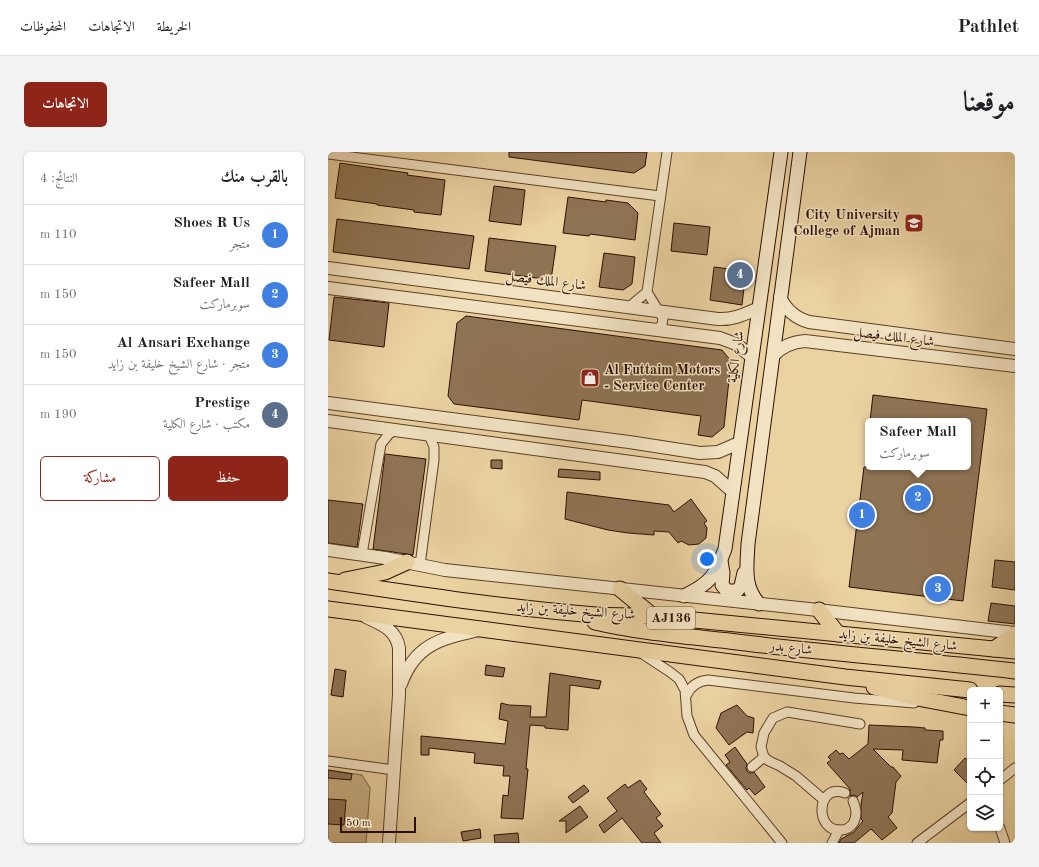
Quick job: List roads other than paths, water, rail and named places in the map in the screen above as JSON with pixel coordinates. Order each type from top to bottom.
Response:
[{"type":"main road","name":"شارع الكلية","points":[[684,596],[706,584],[712,577],[721,561],[725,549],[781,152]]},
{"type":"main road","points":[[759,604],[749,590],[747,565],[751,516],[780,297],[790,236],[800,152]]},
{"type":"main road","points":[[721,561],[723,573],[722,585],[725,590],[731,592],[739,589],[747,565]]},
{"type":"main road","points":[[330,582],[385,572],[413,564]]},
{"type":"main road","name":"شارع الشيخ خليفة بن زايد","points":[[330,582],[503,605],[597,615],[653,616],[1015,652]]},
{"type":"main road","points":[[620,589],[653,616]]},
{"type":"main road","name":"شارع الشيخ خليفة بن زايد","points":[[328,609],[845,677],[967,690]]},
{"type":"main road","points":[[819,610],[838,634]]},
{"type":"main road","name":"شارع بدر","points":[[570,612],[596,622],[609,625],[687,636],[1015,670]]},
{"type":"main road","points":[[994,649],[1015,634]]},
{"type":"main road","name":"شارع الشيخ خليفة بن زايد","points":[[845,677],[894,693],[967,707]]},
{"type":"main road","points":[[1003,694],[1015,695]]},
{"type":"main road","points":[[1003,713],[1015,715]]},
{"type":"street","points":[[656,330],[662,325],[662,314],[647,292],[667,152]]},
{"type":"street","points":[[328,154],[660,196]]},
{"type":"street","name":"شارع الملك فيصل","points":[[328,268],[726,320],[736,318],[759,308]]},
{"type":"street","points":[[328,288],[711,336],[728,340],[736,344],[752,357]]},
{"type":"street","points":[[629,307],[647,292]]},
{"type":"street","name":"شارع الملك فيصل","points":[[780,297],[792,314],[803,320],[1015,349]]},
{"type":"street","points":[[861,348],[858,345],[857,338],[858,334],[864,329]]},
{"type":"street","name":"شارع الملك فيصل","points":[[773,356],[786,345],[800,341],[1015,366]]},
{"type":"street","points":[[328,404],[709,453],[726,449],[739,443]]},
{"type":"street","points":[[328,421],[705,472],[715,476],[733,492]]},
{"type":"street","points":[[362,554],[379,450],[384,438],[394,430]]},
{"type":"street","points":[[413,564],[434,460],[434,447],[429,435]]},
{"type":"street","points":[[628,461],[631,459],[634,452],[634,448],[629,442]]},
{"type":"street","points":[[328,550],[362,554],[452,571],[819,610],[1015,634]]},
{"type":"street","points":[[359,614],[389,628],[396,637],[399,648],[398,695],[389,843]]},
{"type":"street","points":[[398,695],[400,686],[408,670],[424,650],[444,639],[483,629]]},
{"type":"street","points":[[636,650],[675,675],[682,685],[686,696],[687,716],[694,735],[782,843]]},
{"type":"street","points":[[686,696],[694,685],[703,680],[708,680],[854,698],[912,703],[949,704]]},
{"type":"street","points":[[824,800],[796,776],[764,757],[761,748],[764,733],[773,718],[782,713],[792,712],[860,724]]},
{"type":"street","points":[[752,767],[764,757]]},
{"type":"street","points":[[328,761],[394,770]]},
{"type":"street","points":[[1003,778],[1015,768]]},
{"type":"street","points":[[845,793],[835,792],[828,795],[824,800],[821,809],[824,819],[830,826],[839,830],[847,829],[853,823],[856,812],[853,800]]},
{"type":"street","points":[[917,843],[967,805]]},
{"type":"street","points":[[832,843],[839,830]]},
{"type":"street","points":[[1001,831],[1005,843]]},
{"type":"place","name":"City University College of Ajman","points":[[914,223]]},
{"type":"place","name":"Prestige","points":[[740,275]]},
{"type":"place","name":"Al Futtaim Motors - Service Center","points":[[590,378]]},
{"type":"place","name":"Safeer Mall","points":[[918,498]]},
{"type":"place","name":"Shoes R Us","points":[[862,515]]},
{"type":"place","name":"Al Ansari Exchange","points":[[938,589]]}]
